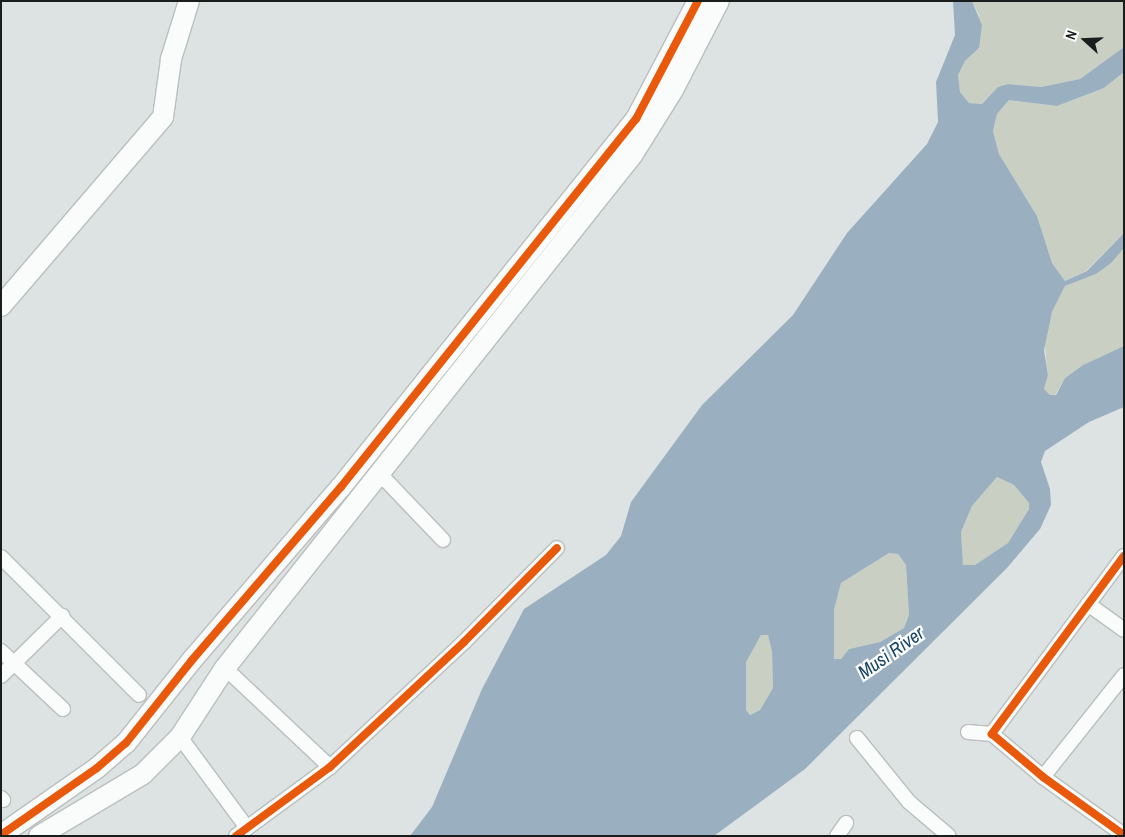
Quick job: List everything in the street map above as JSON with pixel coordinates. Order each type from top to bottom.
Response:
[{"type":"street","points":[[1,306],[163,117],[171,59],[189,1]]},
{"type":"street","points":[[1,835],[98,768],[126,743],[192,660],[341,487],[630,127],[665,70],[698,1]]},
{"type":"street","points":[[39,836],[143,774],[180,738],[225,668],[378,472],[633,154],[672,90],[719,1]]},
{"type":"street","points":[[378,472],[443,540]]},
{"type":"street","points":[[180,738],[241,832],[330,767],[464,642],[557,548]]},
{"type":"street","points":[[992,734],[1124,556]]},
{"type":"street","points":[[1,557],[139,695]]},
{"type":"street","points":[[1088,604],[1124,630]]},
{"type":"street","points":[[1,676],[62,616]]},
{"type":"street","points":[[1,651],[63,708]]},
{"type":"street","points":[[225,668],[330,767]]},
{"type":"street","points":[[1043,777],[1124,675]]},
{"type":"street","points":[[968,732],[992,734],[1043,777],[1121,833]]},
{"type":"street","points":[[857,738],[909,802],[944,834]]},
{"type":"street","points":[[837,836],[846,823]]},
{"type":"shaded area","points":[[972,1],[1124,1],[1124,47],[1080,79],[1041,87],[1008,84],[998,87],[982,104],[969,103],[960,92],[958,75],[965,61],[979,48],[979,15]]},
{"type":"shaded area","points":[[1124,72],[1124,233],[1086,271],[1065,281],[1052,263],[1037,216],[999,154],[993,131],[997,114],[1009,100],[1057,106],[1104,88]]},
{"type":"shaded area","points":[[1124,248],[1124,346],[1083,365],[1065,378],[1055,395],[1050,395],[1044,389],[1048,375],[1044,336],[1052,312],[1065,286],[1096,274]]},
{"type":"shaded area","points":[[997,477],[1014,485],[1029,503],[1029,509],[1008,543],[975,565],[963,565],[961,532],[972,506]]},
{"type":"shaded area","points":[[889,553],[898,554],[906,565],[909,615],[904,628],[880,642],[849,649],[841,659],[834,659],[834,610],[841,583]]},
{"type":"shaded area","points":[[761,635],[768,635],[772,652],[773,688],[760,710],[750,715],[746,710],[746,661]]},
{"type":"water","name":"Musi River","points":[[953,1],[972,1],[982,25],[979,48],[965,61],[958,75],[960,92],[969,103],[982,104],[998,87],[1008,84],[1041,87],[1080,79],[1124,47],[1124,72],[1104,88],[1057,106],[1009,100],[997,114],[993,131],[999,154],[1037,216],[1052,263],[1065,281],[1087,271],[1124,233],[1124,248],[1111,263],[1096,274],[1065,286],[1052,312],[1044,350],[1048,375],[1044,389],[1050,395],[1056,395],[1065,378],[1083,365],[1124,346],[1124,407],[1089,422],[1045,451],[1041,462],[1050,489],[1051,505],[1040,529],[1007,568],[805,769],[714,836],[410,836],[432,807],[482,689],[524,609],[606,555],[621,536],[631,502],[702,405],[793,315],[847,233],[927,144],[938,122],[936,82],[955,35]],"holes":[[[997,477],[1014,485],[1029,503],[1029,509],[1008,543],[975,565],[963,565],[961,532],[972,506]],[[889,553],[898,554],[906,565],[909,615],[904,628],[880,642],[849,649],[841,659],[834,659],[834,610],[841,583]],[[761,635],[768,635],[772,652],[773,688],[760,710],[750,715],[746,710],[746,662]]]},
{"type":"cycle path","points":[[1,835],[97,768],[126,743],[192,660],[341,487],[636,119],[698,1]]},
{"type":"cycle path","points":[[236,836],[330,767],[464,642],[557,548]]},
{"type":"cycle path","points":[[1124,556],[992,734],[1043,777],[1124,835]]}]
